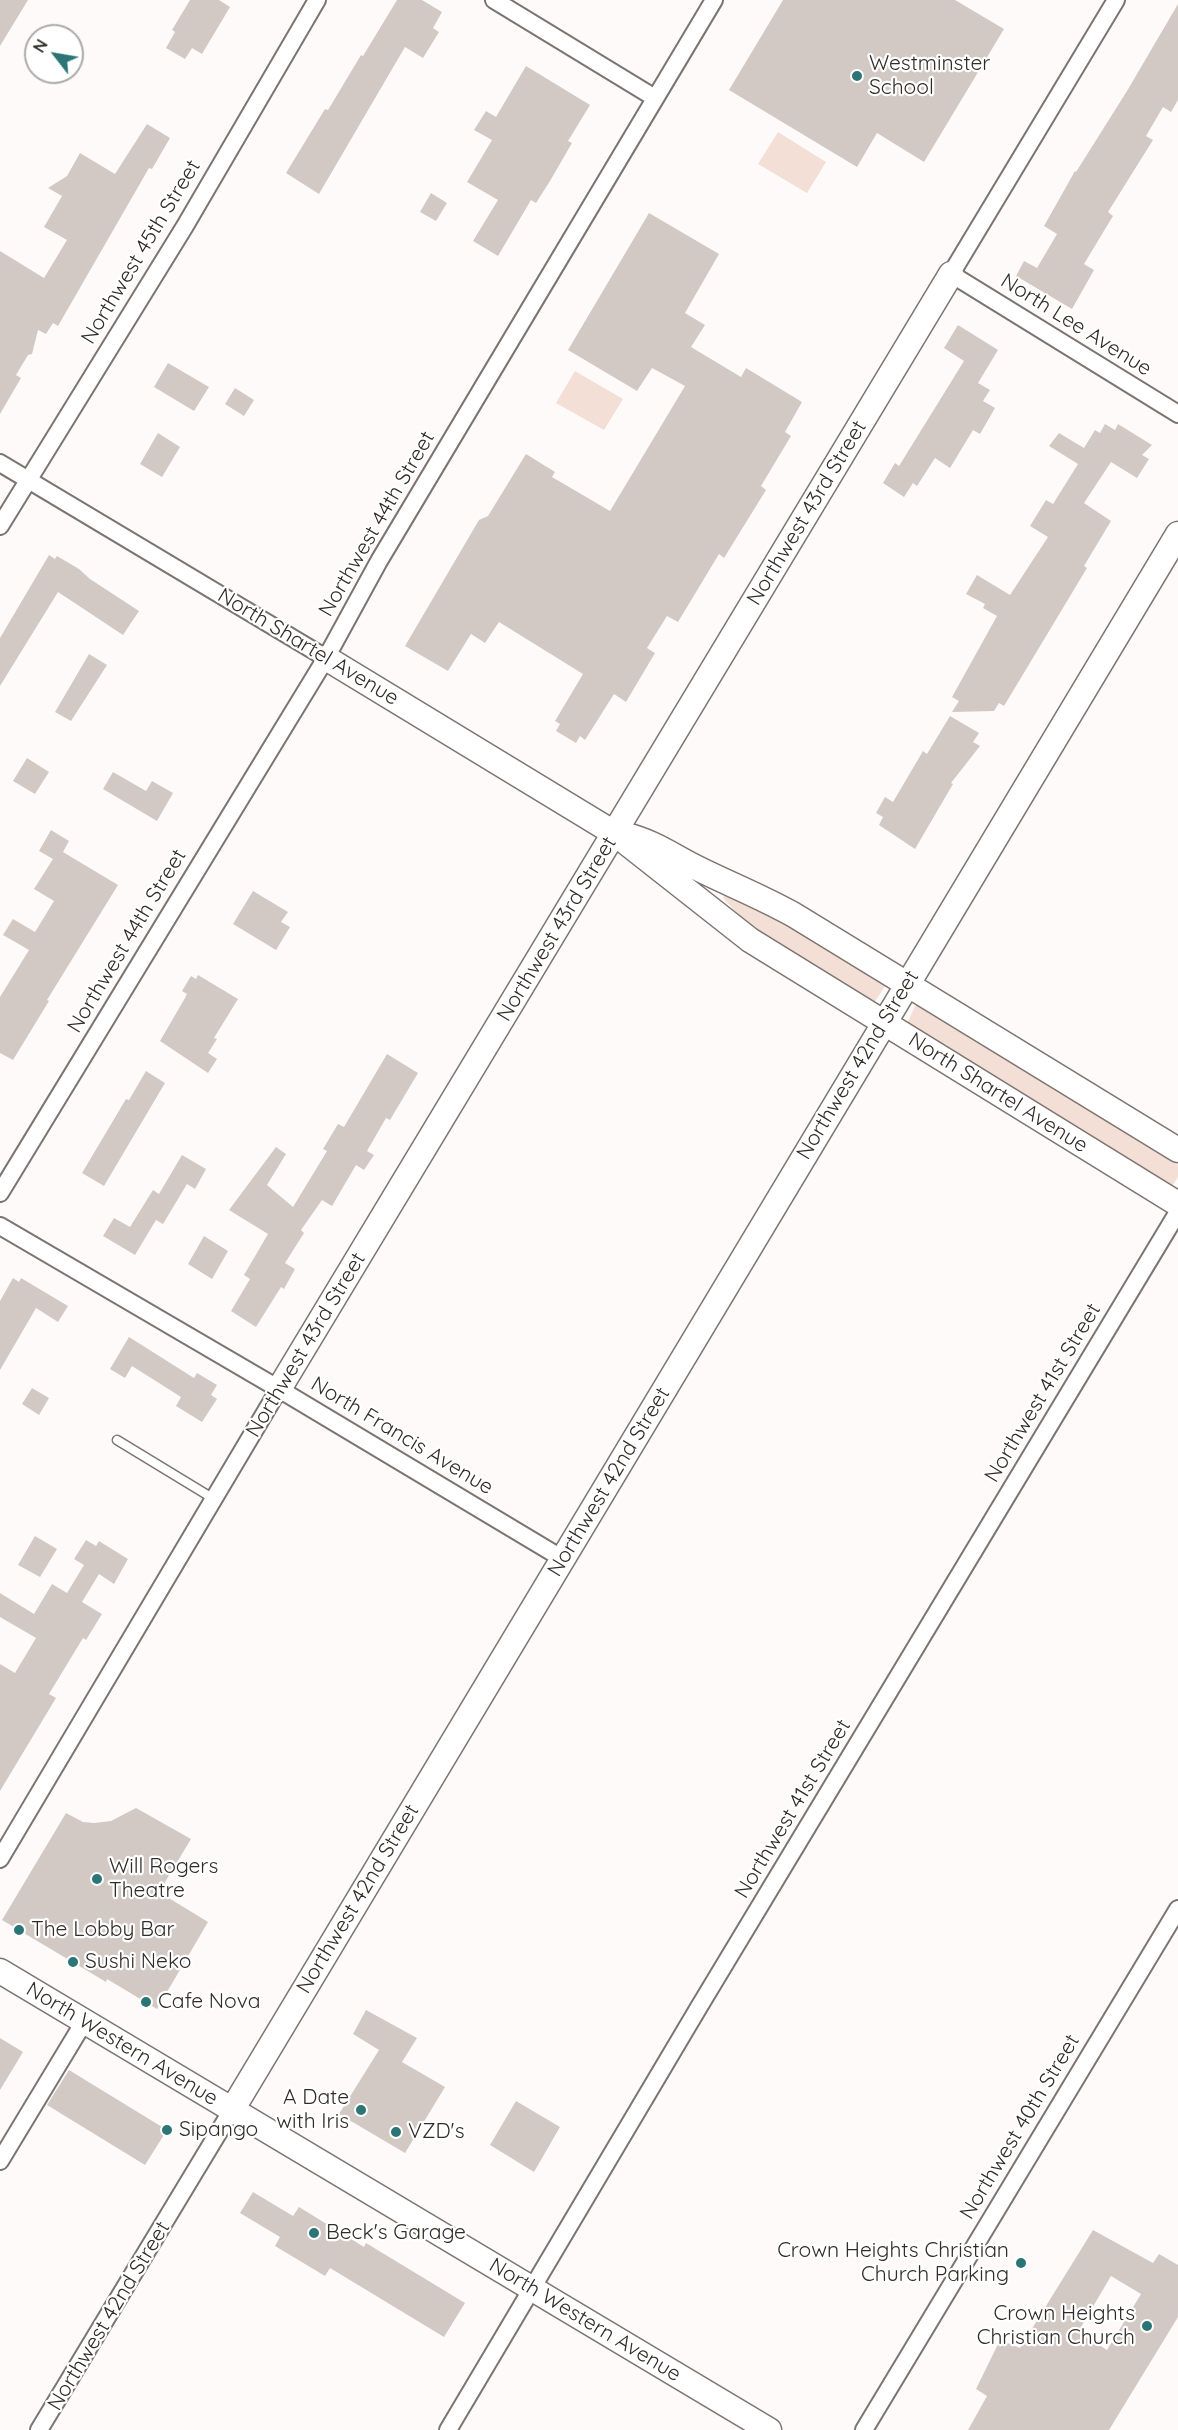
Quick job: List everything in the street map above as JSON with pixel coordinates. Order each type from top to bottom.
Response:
[{"type":"street","name":"Northwest 45th Street","points":[[0,526],[185,226],[317,0]]},
{"type":"street","points":[[494,0],[655,98]]},
{"type":"street","name":"Northwest 44th Street","points":[[0,1193],[326,658],[385,553],[714,0]]},
{"type":"street","name":"Northwest 43rd Street","points":[[0,1859],[279,1389],[1116,0]]},
{"type":"street","name":"North Lee Avenue","points":[[951,274],[1178,414]]},
{"type":"street","name":"North Shartel Avenue","points":[[0,463],[614,833],[750,940],[1178,1204]]},
{"type":"street","name":"Northwest 42nd Street","points":[[39,2430],[1178,534]]},
{"type":"street","name":"North Shartel Avenue","points":[[614,833],[645,839],[697,868],[762,897],[1178,1150]]},
{"type":"street","name":"Northwest 41st Street","points":[[448,2430],[699,2007],[1178,1212]]},
{"type":"street","name":"North Francis Avenue","points":[[0,1226],[563,1559]]},
{"type":"street","name":"Northwest 40th Street","points":[[864,2430],[1178,1909]]},
{"type":"street","name":"North Western Avenue","points":[[0,1971],[769,2430]]},
{"type":"street","points":[[0,2161],[84,2022]]},
{"type":"lane","points":[[117,1440],[214,1499]]},
{"type":"shaded area","points":[[778,132],[826,162],[807,193],[758,164]]},
{"type":"shaded area","points":[[575,371],[623,399],[604,430],[556,403]]},
{"type":"shaded area","points":[[725,896],[762,909],[886,985],[872,1002],[751,928],[724,899]]},
{"type":"shaded area","points":[[918,1005],[1178,1165],[1178,1177],[1171,1188],[907,1024],[915,1006]]},
{"type":"building","points":[[0,0],[28,0],[0,46]]},
{"type":"building","points":[[190,0],[219,0],[230,7],[202,54],[192,48],[185,59],[166,48],[175,32],[172,30]]},
{"type":"building","points":[[397,0],[422,0],[442,12],[433,28],[439,32],[423,58],[405,47],[319,194],[286,173]]},
{"type":"building","name":"Westminster School","points":[[783,0],[955,0],[1004,29],[924,162],[877,133],[857,167],[729,90]]},
{"type":"building","points":[[1178,4],[1178,100],[1171,112],[1163,107],[1146,136],[1153,140],[1108,212],[1113,216],[1084,264],[1094,270],[1072,309],[1016,276],[1024,261],[1037,268],[1057,234],[1044,226],[1075,171],[1127,91]]},
{"type":"building","points":[[526,66],[590,105],[568,141],[572,143],[550,181],[536,203],[531,200],[498,256],[473,241],[498,200],[467,182],[492,140],[474,130],[486,111],[496,117]]},
{"type":"building","points":[[147,124],[170,138],[152,169],[149,168],[58,326],[53,323],[46,334],[38,330],[32,354],[28,355],[16,375],[21,378],[0,414],[0,251],[44,278],[67,240],[44,227],[62,196],[48,188],[67,176],[80,153],[115,174]]},
{"type":"building","points":[[431,193],[447,203],[436,221],[420,212]]},
{"type":"building","points":[[649,213],[719,254],[685,313],[705,325],[691,347],[741,377],[746,368],[802,402],[785,432],[791,436],[761,486],[766,490],[724,558],[719,554],[678,622],[667,616],[647,648],[655,653],[626,702],[614,694],[585,740],[580,736],[576,743],[556,731],[560,724],[555,721],[583,674],[499,622],[485,643],[471,634],[448,671],[405,646],[479,520],[488,516],[526,454],[555,472],[552,477],[610,511],[685,386],[652,368],[637,391],[568,350]]},
{"type":"building","points":[[958,325],[998,350],[978,383],[990,390],[983,401],[995,408],[980,434],[973,430],[950,468],[935,458],[917,486],[913,483],[904,497],[883,483],[895,463],[899,466],[964,361],[944,348]]},
{"type":"building","points":[[168,363],[209,387],[194,411],[154,387]]},
{"type":"building","points":[[235,388],[254,400],[244,416],[225,404]]},
{"type":"building","points":[[1105,424],[1115,430],[1118,424],[1152,445],[1142,455],[1149,459],[1137,478],[1111,462],[1084,503],[1111,521],[1084,566],[1087,568],[1004,706],[999,703],[994,711],[952,712],[959,701],[952,697],[997,616],[983,608],[985,604],[966,594],[977,575],[1010,595],[1048,537],[1030,526],[1046,500],[1053,504],[1078,464],[1049,446],[1059,433],[1084,448],[1095,430],[1100,433]]},
{"type":"building","points":[[158,433],[180,447],[162,477],[140,464]]},
{"type":"building","points":[[49,555],[55,559],[57,556],[79,569],[90,579],[139,611],[123,635],[58,592],[0,686],[0,638]]},
{"type":"building","points":[[89,654],[107,665],[71,721],[55,712]]},
{"type":"building","points":[[950,716],[979,733],[973,742],[980,746],[951,783],[953,784],[915,849],[879,825],[883,817],[876,813],[885,797],[893,802],[923,751],[927,754]]},
{"type":"building","points":[[27,758],[49,772],[35,794],[13,781]]},
{"type":"building","points":[[113,772],[146,791],[152,781],[173,793],[157,821],[103,789]]},
{"type":"building","points":[[51,830],[69,841],[63,852],[118,885],[13,1060],[0,1053],[0,997],[29,950],[3,935],[13,919],[35,932],[54,901],[34,889],[53,859],[39,851]]},
{"type":"building","points":[[253,891],[288,912],[281,922],[290,927],[276,950],[233,924]]},
{"type":"building","points":[[198,975],[238,999],[214,1038],[217,1039],[208,1053],[217,1059],[208,1073],[160,1041],[187,994],[182,991],[191,976],[196,979]]},
{"type":"building","points":[[387,1054],[418,1073],[390,1120],[386,1118],[367,1151],[374,1155],[364,1170],[356,1165],[332,1206],[322,1200],[301,1230],[304,1233],[285,1263],[295,1269],[284,1289],[281,1287],[256,1327],[231,1311],[250,1279],[244,1275],[268,1234],[229,1210],[276,1147],[286,1154],[267,1185],[293,1207],[327,1151],[323,1149],[338,1124],[344,1127]]},
{"type":"building","points":[[146,1071],[165,1083],[104,1186],[82,1173],[126,1099],[129,1100]]},
{"type":"building","points":[[182,1155],[206,1169],[195,1189],[187,1184],[163,1224],[156,1220],[135,1255],[103,1236],[114,1218],[130,1227],[153,1190],[159,1194]]},
{"type":"building","points":[[204,1236],[228,1251],[212,1279],[188,1264]]},
{"type":"building","points":[[13,1278],[19,1282],[21,1278],[68,1306],[58,1322],[36,1308],[0,1370],[0,1301]]},
{"type":"building","points":[[129,1337],[194,1378],[197,1373],[217,1385],[211,1395],[217,1399],[202,1422],[176,1406],[181,1397],[132,1366],[125,1378],[110,1369]]},
{"type":"building","points":[[32,1388],[49,1398],[39,1415],[22,1404]]},
{"type":"building","points":[[35,1536],[57,1549],[40,1577],[18,1565]]},
{"type":"building","points":[[86,1540],[96,1546],[99,1541],[128,1559],[114,1584],[99,1574],[82,1602],[102,1614],[86,1640],[83,1638],[49,1694],[56,1698],[0,1791],[0,1664],[15,1673],[36,1638],[0,1617],[0,1593],[34,1614],[52,1584],[67,1593],[84,1565],[74,1559]]},
{"type":"building","name":"Will Rogers Theatre","points":[[136,1808],[191,1839],[159,1892],[208,1922],[157,2009],[107,1979],[106,1982],[2,1920],[66,1813],[83,1822],[94,1823],[111,1821]]},
{"type":"building","points":[[366,2010],[417,2038],[402,2062],[445,2087],[405,2153],[339,2114],[379,2050],[353,2034]]},
{"type":"building","points":[[0,2038],[23,2052],[0,2090]]},
{"type":"building","points":[[69,2070],[167,2130],[145,2165],[47,2105]]},
{"type":"building","points":[[516,2101],[560,2127],[534,2172],[490,2145]]},
{"type":"building","points":[[253,2192],[293,2216],[299,2207],[364,2247],[366,2243],[465,2303],[444,2337],[330,2268],[325,2276],[275,2246],[280,2237],[240,2213]]},
{"type":"building","name":"Crown Heights Christian Church","points":[[1093,2230],[1153,2263],[1159,2254],[1178,2265],[1178,2317],[1109,2430],[968,2430],[987,2396],[976,2389],[1000,2340],[1020,2348]],"holes":[[[1111,2276],[1141,2294],[1107,2350],[1078,2332]]]},
{"type":"place","name":"Westminster School","points":[[857,76]]},
{"type":"place","name":"Will Rogers Theatre","points":[[97,1879]]},
{"type":"place","name":"The Lobby Bar","points":[[19,1930]]},
{"type":"place","name":"Sushi Neko","points":[[73,1962]]},
{"type":"place","name":"Cafe Nova","points":[[146,2002]]},
{"type":"place","name":"A Date with Iris","points":[[361,2110]]},
{"type":"place","name":"Sipango","points":[[167,2130]]},
{"type":"place","name":"VZD's","points":[[396,2132]]},
{"type":"place","name":"Beck's Garage","points":[[314,2233]]},
{"type":"place","name":"Crown Heights Christian Church Parking","points":[[1021,2263]]},
{"type":"place","name":"Crown Heights Christian Church","points":[[1147,2326]]}]
